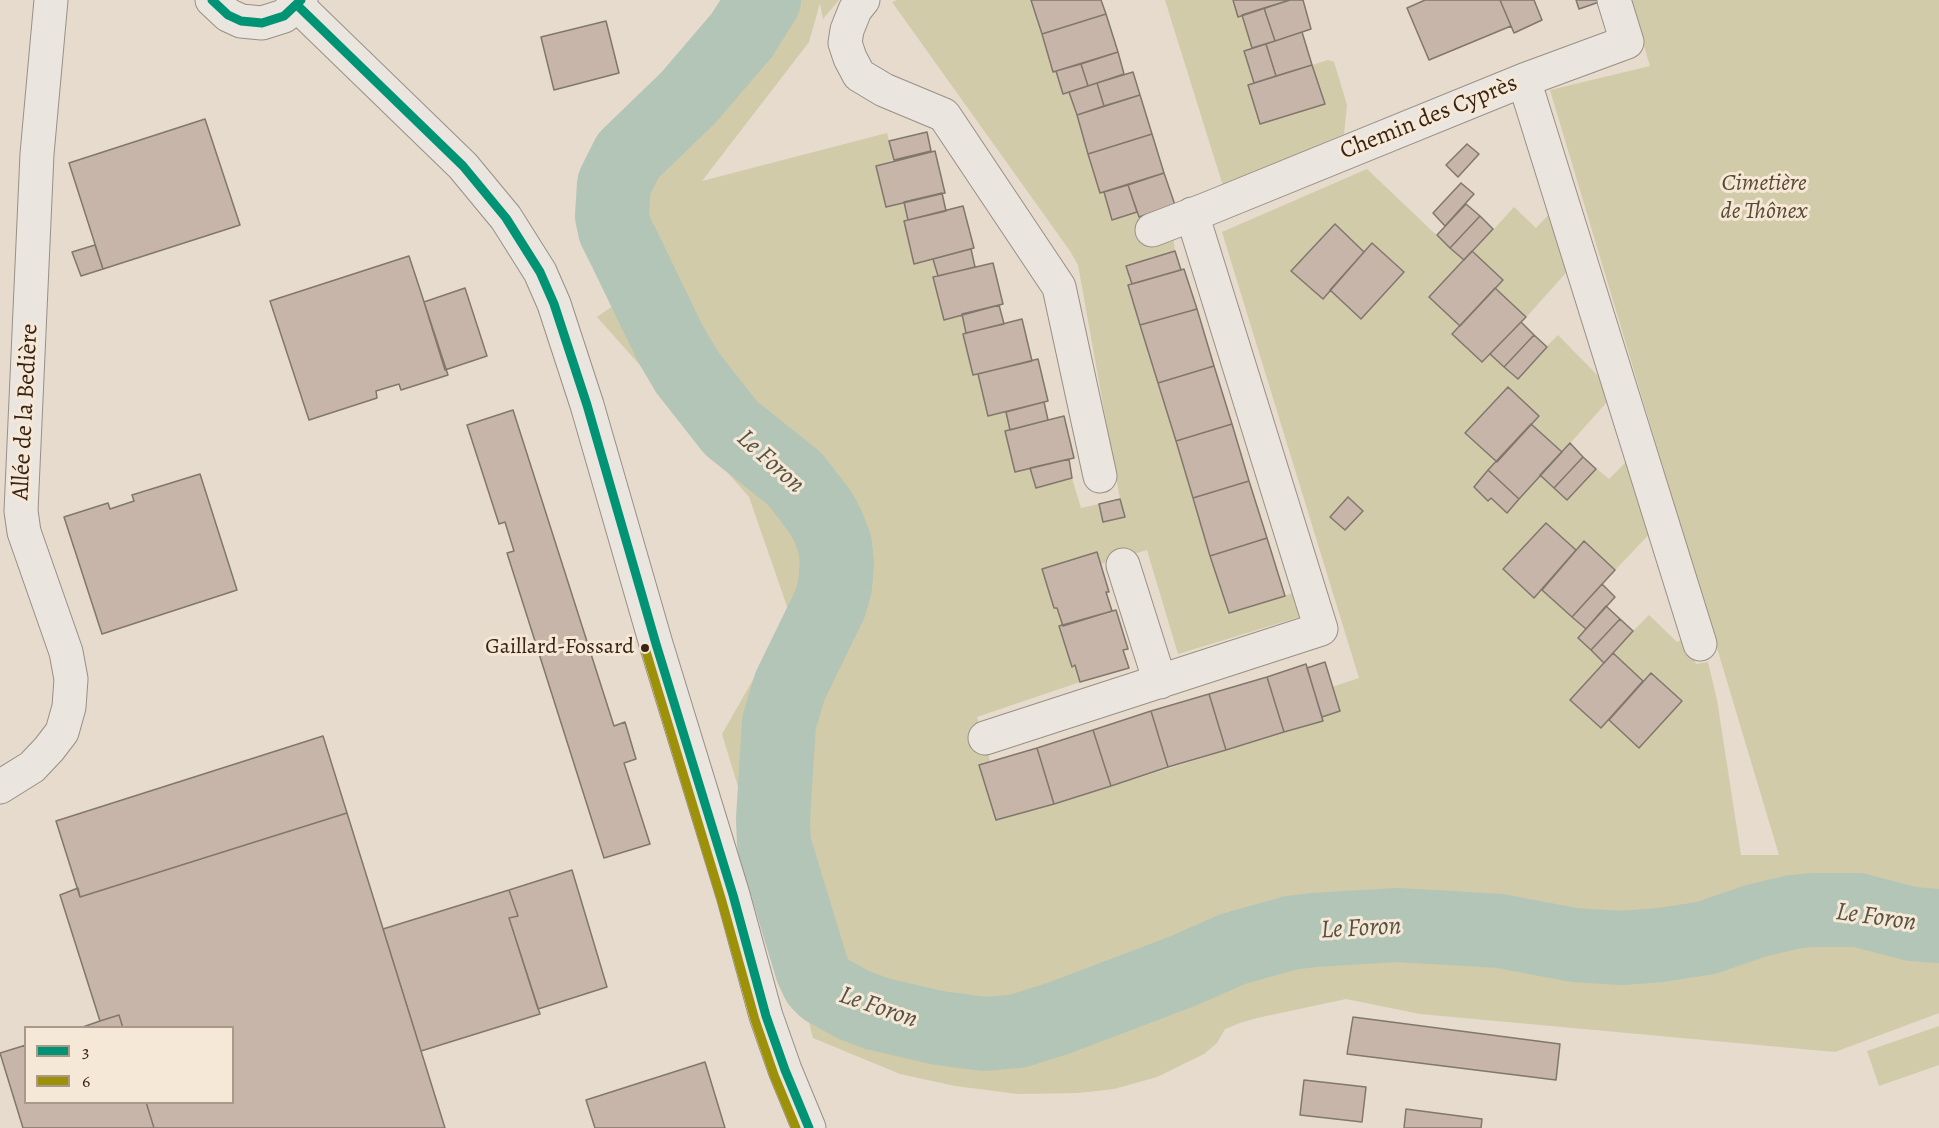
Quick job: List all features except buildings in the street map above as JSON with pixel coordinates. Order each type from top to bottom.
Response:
[{"type":"street","name":"Allée de la Bedière","points":[[0,787],[32,767],[50,750],[62,732],[69,706],[71,679],[66,652],[24,532],[10,511],[51,0]]},
{"type":"street","points":[[212,0],[228,15],[250,23],[271,21],[284,16],[299,2],[463,166],[506,218],[540,272],[554,304],[586,405],[733,895],[760,998],[785,1070],[809,1128]]},
{"type":"street","points":[[863,0],[855,10],[847,30],[845,43],[859,75],[884,90],[944,115],[1059,287],[1100,476]]},
{"type":"street","name":"Chemin des Cyprès","points":[[1152,230],[1524,80],[1627,42],[1614,0]]},
{"type":"street","points":[[1524,80],[1700,644]]},
{"type":"street","points":[[985,738],[1321,629],[1192,214]]},
{"type":"street","points":[[1123,565],[1160,682]]},
{"type":"green space","name":"Cimetière de Thônex","points":[[735,0],[839,0],[823,19],[820,3],[809,42],[702,181],[887,133],[894,160],[876,166],[885,206],[904,202],[908,220],[904,222],[914,263],[933,259],[938,276],[933,278],[944,319],[962,314],[972,372],[973,375],[978,374],[988,415],[1006,412],[1010,430],[1005,431],[1015,472],[1030,468],[1036,488],[1072,478],[1081,508],[1120,499],[1078,265],[892,2],[897,0],[1031,0],[1053,72],[1056,71],[1063,94],[1069,92],[1100,193],[1104,192],[1112,220],[1137,212],[1149,238],[1172,229],[1175,251],[1128,286],[1228,613],[1296,592],[1303,616],[1178,654],[1147,550],[1101,564],[1097,552],[1042,569],[1054,608],[1057,608],[1063,626],[1060,627],[1071,666],[1075,665],[1080,682],[977,717],[990,761],[979,765],[996,820],[1322,721],[1322,717],[1339,711],[1332,687],[1359,678],[1222,232],[1367,169],[1450,248],[1480,216],[1494,229],[1514,207],[1536,228],[1556,207],[1573,265],[1521,323],[1547,346],[1558,335],[1615,393],[1541,476],[1554,487],[1583,457],[1609,479],[1632,456],[1656,527],[1602,584],[1615,597],[1606,606],[1633,631],[1649,615],[1677,642],[1687,637],[1696,664],[1708,662],[1717,700],[1741,855],[1779,855],[1550,90],[1650,66],[1630,0],[1939,0],[1939,1013],[1835,1052],[1420,1014],[1346,999],[1240,1023],[1225,1029],[1217,1043],[1204,1054],[1157,1077],[1114,1089],[1078,1093],[1018,1094],[955,1086],[900,1074],[813,1038],[800,989],[834,1009],[948,1042],[992,1046],[1100,1028],[1133,1000],[1254,953],[1288,944],[1317,940],[1398,936],[1455,940],[1581,959],[1638,959],[1510,897],[1482,916],[1398,913],[1285,926],[1028,1016],[962,1018],[913,1010],[859,987],[836,973],[824,962],[819,954],[788,831],[784,793],[785,755],[805,700],[826,661],[774,724],[749,823],[722,734],[790,615],[749,497],[680,418],[646,372],[597,317],[617,303],[594,260],[587,239],[597,168],[648,89]]},
{"type":"green space","points":[[1165,0],[1303,0],[1311,29],[1266,44],[1276,76],[1328,60],[1334,62],[1347,105],[1344,134],[1223,186]]},
{"type":"green space","points":[[1939,1026],[1939,1065],[1879,1086],[1867,1051]]},
{"type":"waterway","name":"Le Foron","points":[[764,0],[742,35],[689,97],[628,156],[614,184],[612,216],[615,230],[670,343],[687,372],[731,428],[795,479],[821,513],[835,545],[837,563],[835,586],[830,604],[790,686],[779,723],[773,819],[774,844],[812,969],[818,982],[825,989],[854,1005],[878,1014],[939,1028],[985,1034],[1018,1031],[1183,971],[1233,949],[1290,933],[1314,930],[1397,925],[1451,928],[1500,931],[1574,945],[1622,948],[1706,938],[1755,921],[1811,910],[1858,910],[1912,924],[1939,926]]},
{"type":"transit line","name":"3","points":[[212,0],[228,15],[241,21],[262,23],[284,16],[301,0]]},
{"type":"transit line","name":"3","points":[[297,5],[463,166],[506,218],[540,272],[554,304],[587,405],[656,644],[733,895],[766,1016],[809,1128]]},
{"type":"transit line","name":"6","points":[[645,648],[721,898],[755,1020],[796,1128]]},
{"type":"place","name":"Gaillard-Fossard","points":[[645,648]]}]
